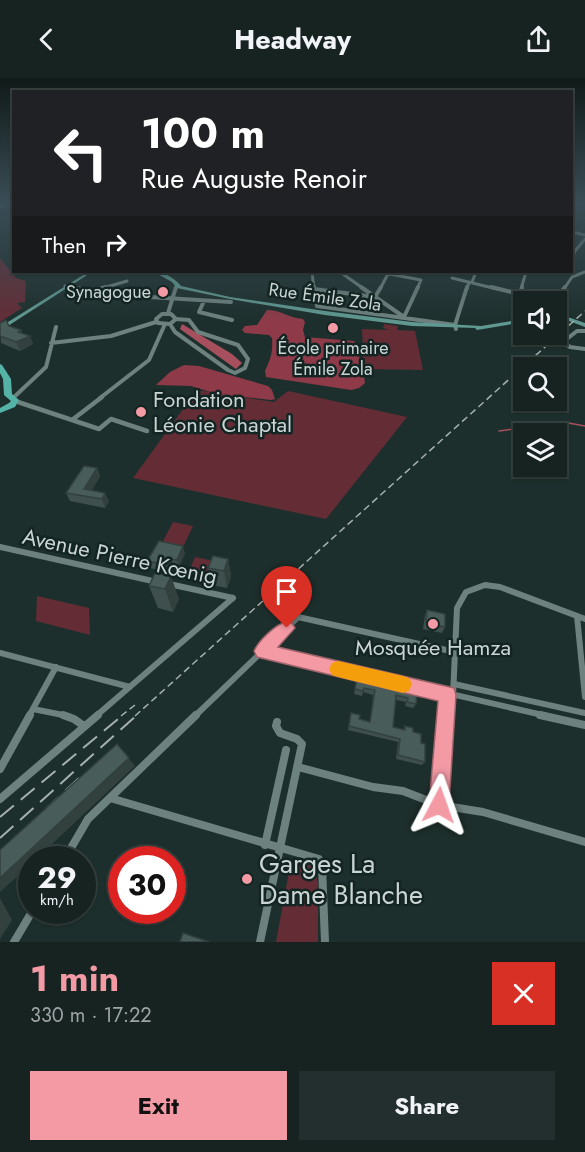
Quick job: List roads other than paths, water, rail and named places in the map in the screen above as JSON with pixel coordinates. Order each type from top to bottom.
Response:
[{"type":"main road","points":[[0,327],[86,273]]},
{"type":"main road","name":"Rue Émile Zola","points":[[158,273],[179,285],[226,298],[419,325],[480,327],[513,323]]},
{"type":"main road","points":[[567,319],[583,325]]},
{"type":"main road","points":[[0,366],[7,379],[6,402]]},
{"type":"main road","points":[[0,371],[6,402]]},
{"type":"street","points":[[573,256],[581,242]]},
{"type":"street","points":[[562,291],[572,277],[585,272]]},
{"type":"street","points":[[312,273],[315,309],[403,317],[456,327],[470,282],[475,273]]},
{"type":"street","points":[[340,273],[403,317]]},
{"type":"street","points":[[384,273],[421,280],[403,317]]},
{"type":"street","points":[[521,291],[526,273]]},
{"type":"street","points":[[567,273],[572,277]]},
{"type":"street","points":[[375,297],[388,274]]},
{"type":"street","points":[[452,278],[513,292]]},
{"type":"street","points":[[66,286],[92,291],[127,281]]},
{"type":"street","points":[[168,313],[179,285]]},
{"type":"street","points":[[314,289],[375,297]]},
{"type":"street","points":[[150,297],[231,302]]},
{"type":"street","points":[[204,301],[199,312],[232,320]]},
{"type":"street","points":[[156,322],[157,317],[168,313],[174,315],[176,319]]},
{"type":"street","points":[[51,343],[111,336],[156,322],[167,324],[175,332],[235,373],[245,368],[248,359],[246,353],[238,345],[198,332],[189,320],[176,319],[167,324],[148,360],[72,420]]},
{"type":"street","points":[[6,402],[46,367],[56,327]]},
{"type":"street","points":[[585,331],[577,331],[563,342],[565,345],[585,349]]},
{"type":"street","points":[[6,402],[28,404],[99,429],[111,419],[147,431]]},
{"type":"street","name":"Avenue Pierre Kœnig","points":[[0,547],[233,598],[130,687]]},
{"type":"street","points":[[439,805],[450,695],[454,684],[457,612],[460,599],[466,592],[485,585],[500,587],[585,619]]},
{"type":"street","points":[[577,616],[585,697]]},
{"type":"street","points":[[72,846],[88,819],[298,617],[455,652]]},
{"type":"street","points":[[263,651],[585,725]]},
{"type":"street","points":[[0,653],[130,687]]},
{"type":"street","points":[[0,769],[56,667]]},
{"type":"street","points":[[454,684],[585,713]]},
{"type":"street","points":[[0,799],[130,687]]},
{"type":"street","points":[[33,709],[65,716],[81,722],[84,726]]},
{"type":"street","points":[[260,942],[302,744],[297,739],[280,733],[276,726],[277,722]]},
{"type":"street","points":[[265,845],[286,750]]},
{"type":"street","points":[[298,767],[373,786],[403,791],[439,805],[483,812],[585,842]]},
{"type":"street","points":[[110,798],[319,859],[322,866],[325,942]]},
{"type":"street","points":[[14,942],[25,924]]},
{"type":"waterway","points":[[499,431],[563,422],[585,426]]},
{"type":"railway","points":[[135,716],[585,311]]},
{"type":"railway","points":[[121,716],[135,705]]},
{"type":"railway","points":[[0,817],[123,715]]},
{"type":"railway","points":[[0,838],[137,715]]},
{"type":"railway","points":[[46,809],[81,776]]},
{"type":"place","name":"Synagogue","points":[[163,292]]},
{"type":"place","name":"École primaire Émile Zola","points":[[333,328]]},
{"type":"place","name":"Fondation Léonie Chaptal","points":[[141,412]]},
{"type":"place","name":"Mosquée Hamza","points":[[433,624]]},
{"type":"place","name":"Garges La Dame Blanche","points":[[247,879]]}]
